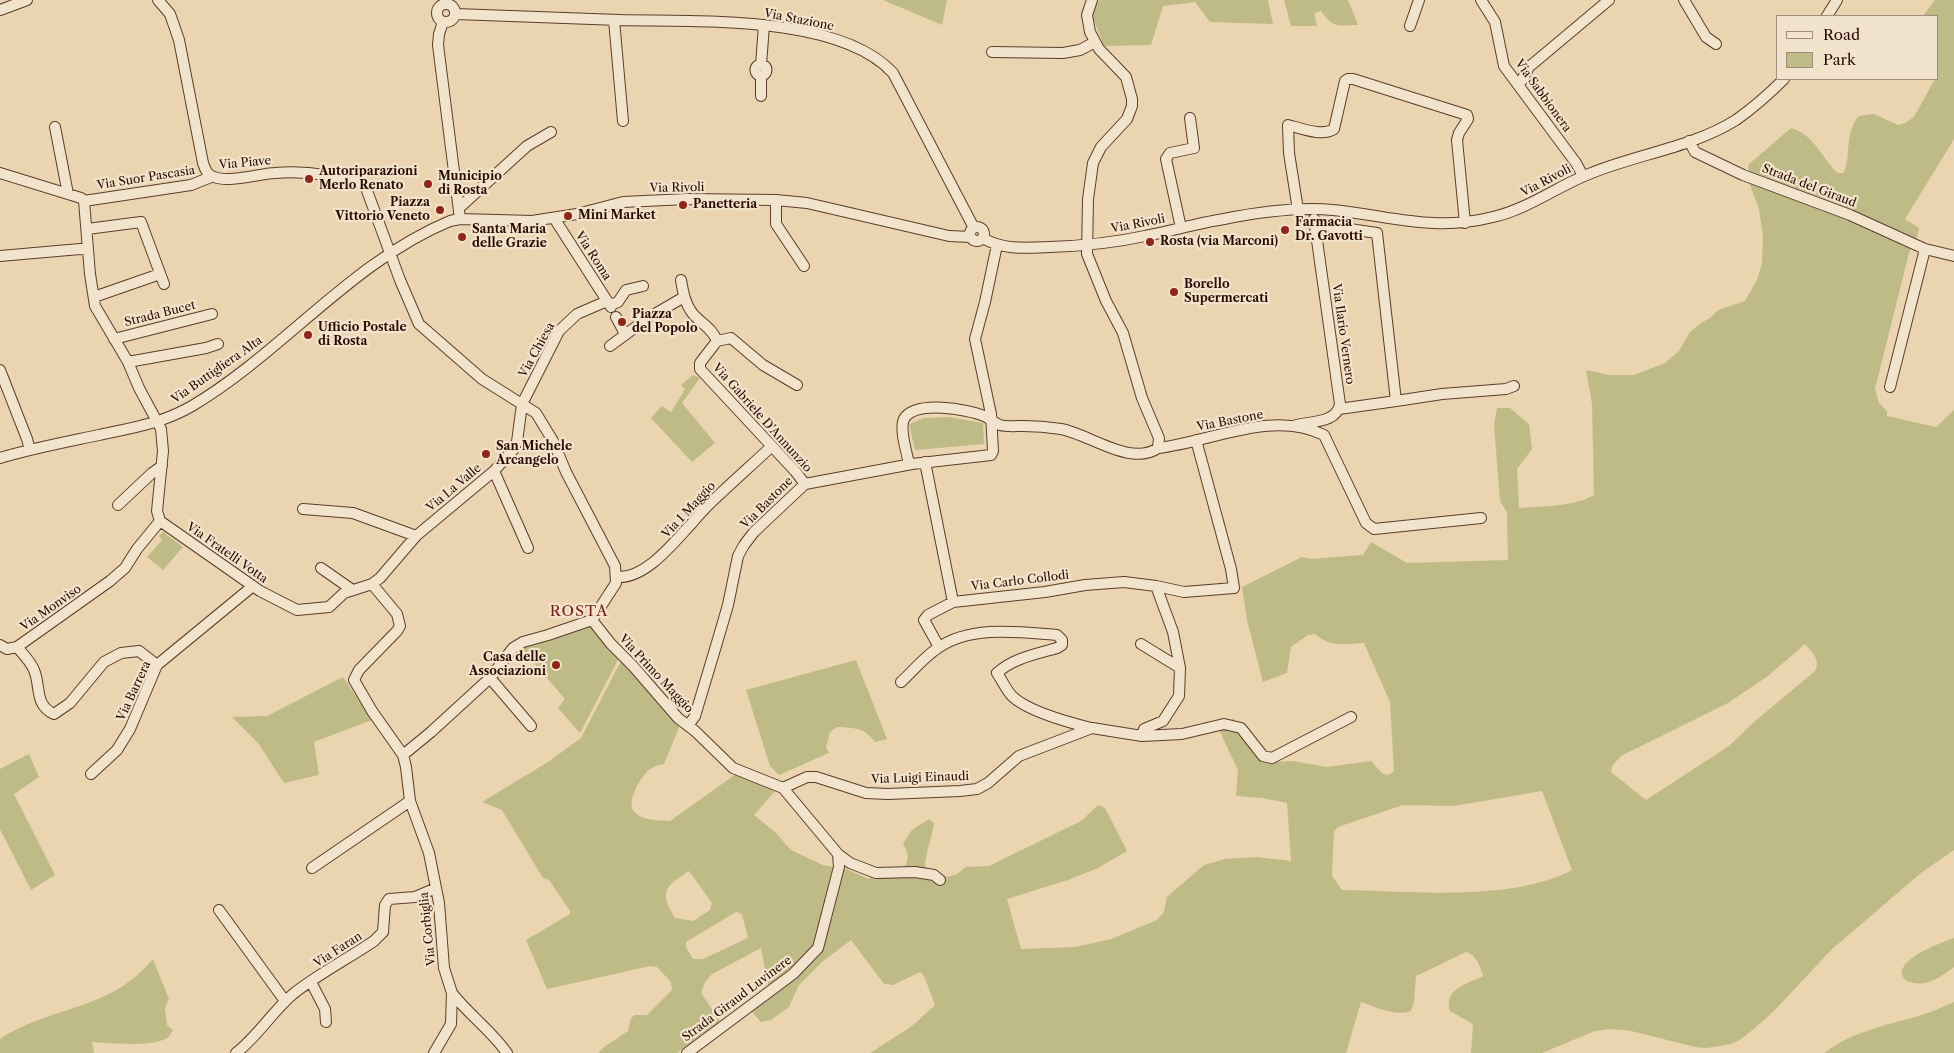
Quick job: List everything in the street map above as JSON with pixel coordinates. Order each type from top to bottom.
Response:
[{"type":"street","points":[[0,10],[26,0]]},
{"type":"street","name":"Via Piave","points":[[158,0],[170,14],[180,40],[202,163],[207,173],[211,177],[222,179],[294,172],[338,177],[363,184],[391,253]]},
{"type":"street","points":[[1092,0],[1087,15],[1090,32],[1103,54],[1126,77],[1132,106],[1127,118],[1101,148],[1093,163],[1088,199],[1088,257],[1106,301],[1123,333],[1142,398],[1159,438],[1158,448]]},
{"type":"street","points":[[1410,26],[1419,0]]},
{"type":"street","name":"Via Sabbionera","points":[[1481,0],[1495,22],[1504,66],[1576,163],[1583,176]]},
{"type":"street","points":[[1519,85],[1529,68],[1609,0]]},
{"type":"street","points":[[1684,0],[1706,37],[1716,44]]},
{"type":"street","points":[[1829,15],[1837,0]]},
{"type":"street","points":[[436,4],[450,4],[456,14],[451,21],[443,22],[437,16],[436,4]]},
{"type":"street","name":"Via Stazione","points":[[456,14],[745,23],[834,38],[870,55],[893,73],[972,232],[978,227],[984,234],[983,238]]},
{"type":"street","points":[[614,20],[624,121]]},
{"type":"street","points":[[443,22],[438,45],[460,219]]},
{"type":"street","points":[[760,96],[761,76],[767,70],[766,67],[761,65],[764,25]]},
{"type":"street","points":[[992,52],[1063,53],[1080,50],[1095,42]]},
{"type":"street","points":[[1298,210],[1290,160],[1288,125],[1320,132],[1329,132],[1334,129],[1345,81],[1348,79],[1467,114],[1468,119],[1457,140],[1465,223]]},
{"type":"street","name":"Via Rivoli","points":[[983,238],[997,245],[1029,248],[1088,245],[1144,237],[1224,218],[1298,210],[1349,212],[1418,223],[1465,223],[1491,218],[1518,210],[1583,176],[1620,162],[1689,141],[1718,129],[1754,107],[1783,80]]},
{"type":"street","points":[[1181,228],[1166,160],[1170,153],[1194,148],[1190,118]]},
{"type":"street","points":[[55,127],[68,194]]},
{"type":"street","points":[[459,208],[527,146],[551,132]]},
{"type":"street","name":"Strada del Giraud","points":[[1689,141],[1695,152],[1744,175],[1850,215],[1925,249],[1954,256]]},
{"type":"street","points":[[0,173],[68,194],[84,201]]},
{"type":"street","name":"Via Suor Pascasia","points":[[84,201],[191,184],[211,177]]},
{"type":"street","name":"Via Rivoli","points":[[391,253],[444,224],[460,219],[508,222],[532,221],[554,218],[623,202],[682,199],[776,200],[816,205],[949,236],[972,232]]},
{"type":"street","points":[[776,200],[776,224],[804,266]]},
{"type":"street","name":"Strada Bucet","points":[[84,201],[95,306],[128,362],[139,388],[158,422]]},
{"type":"street","name":"Via Ilario Vernero","points":[[1313,210],[1340,404],[1339,409]]},
{"type":"street","name":"Via Roma","points":[[554,218],[609,304]]},
{"type":"street","points":[[87,230],[141,222],[162,279],[94,297]]},
{"type":"street","points":[[1315,224],[1377,233],[1396,401]]},
{"type":"street","points":[[992,420],[975,339],[997,245]]},
{"type":"street","points":[[0,256],[80,249],[88,250]]},
{"type":"street","points":[[1890,387],[1925,249]]},
{"type":"street","points":[[391,253],[419,324],[482,379],[536,413],[544,425],[566,472],[609,552],[617,577],[612,592],[592,620],[523,642],[513,648],[490,678],[432,732],[403,755]]},
{"type":"street","name":"Via Buttigliera Alta","points":[[0,458],[158,422],[193,405],[229,379],[348,284],[391,253]]},
{"type":"street","points":[[681,280],[684,297],[692,313],[716,339],[731,338],[764,365],[797,385]]},
{"type":"street","points":[[609,304],[618,302],[626,290],[643,286]]},
{"type":"street","points":[[610,346],[671,303],[684,297]]},
{"type":"street","name":"Via Chiesa","points":[[494,471],[513,450],[517,442],[522,404],[559,330],[576,314],[609,304]]},
{"type":"street","name":"Strada Bucet","points":[[114,339],[212,314]]},
{"type":"street","points":[[616,317],[626,334]]},
{"type":"street","name":"Via Gabriele D'Annunzio","points":[[716,339],[700,363],[700,369],[772,446],[804,484]]},
{"type":"street","points":[[128,362],[206,348],[218,344]]},
{"type":"street","points":[[0,370],[30,450]]},
{"type":"street","points":[[1292,426],[1327,419],[1334,416],[1339,409],[1442,394],[1506,389],[1514,386]]},
{"type":"street","name":"Via Bastone","points":[[909,464],[903,424],[908,415],[928,408],[948,408],[973,413],[992,420],[999,425],[1039,426],[1070,431],[1122,451],[1144,453],[1158,448],[1261,427],[1292,426],[1324,435],[1366,523],[1374,529],[1481,518]]},
{"type":"street","name":"Via Bastone","points":[[688,726],[694,716],[721,630],[738,556],[754,532],[804,484],[909,464],[989,457],[993,451],[992,420]]},
{"type":"street","points":[[158,422],[163,440],[157,511],[160,521]]},
{"type":"street","name":"Via Carlo Collodi","points":[[939,647],[924,620],[928,615],[953,602],[1101,583],[1124,582],[1184,592],[1234,588],[1231,569],[1196,440]]},
{"type":"street","name":"Via 1 Maggio","points":[[617,577],[628,576],[648,566],[671,547],[691,523],[772,446]]},
{"type":"street","points":[[924,462],[953,602]]},
{"type":"street","points":[[118,505],[162,466]]},
{"type":"street","name":"Via La Valle","points":[[372,584],[380,578],[416,536],[494,471],[528,548]]},
{"type":"street","points":[[303,509],[353,513],[416,536]]},
{"type":"street","name":"Via Fratelli Votta","points":[[160,521],[253,586],[297,610],[329,607],[351,589],[372,584]]},
{"type":"street","name":"Via Monviso","points":[[157,665],[140,651],[121,653],[104,662],[70,703],[54,714],[47,711],[42,703],[34,669],[17,647],[110,581],[125,568],[137,549],[160,521]]},
{"type":"street","points":[[321,568],[351,589]]},
{"type":"street","name":"Via Corbiglia","points":[[372,584],[397,614],[400,626],[398,632],[359,670],[354,680],[372,711],[403,755],[410,801],[425,837],[436,888],[444,968],[452,994],[451,1024],[434,1053]]},
{"type":"street","name":"Via Barrera","points":[[91,774],[117,750],[130,729],[157,665],[253,586]]},
{"type":"street","points":[[1142,736],[1144,729],[1164,720],[1179,696],[1180,668],[1173,632],[1156,586]]},
{"type":"street","name":"Via Primo Maggio","points":[[592,620],[611,644],[633,666],[678,718],[733,768],[783,788],[838,854],[850,863],[876,873],[915,872],[934,875],[940,880]]},
{"type":"street","points":[[901,682],[939,647],[973,634],[994,631],[1057,635],[1062,640],[1062,645],[1003,667],[998,673],[1012,696],[1036,710],[1070,723],[1142,736],[1182,734],[1224,724],[1241,728],[1263,756],[1272,758],[1351,717]]},
{"type":"street","points":[[1141,644],[1180,668]]},
{"type":"street","points":[[0,646],[7,649],[17,647]]},
{"type":"street","points":[[490,678],[531,726]]},
{"type":"street","name":"Via Luigi Einaudi","points":[[783,788],[807,777],[816,777],[866,793],[888,794],[977,789],[988,784],[1019,756],[1092,728]]},
{"type":"street","points":[[312,868],[410,801]]},
{"type":"street","name":"Strada Giraud Luvinere","points":[[687,1053],[793,974],[818,948],[839,867],[838,854]]},
{"type":"street","name":"Via Faran","points":[[236,1053],[247,1044],[285,1001],[374,941],[383,932],[385,905],[390,899],[414,897],[436,888]]},
{"type":"street","points":[[219,910],[285,1001]]},
{"type":"street","name":"Via Faran","points":[[311,982],[325,1009],[326,1022]]},
{"type":"street","points":[[452,994],[488,1030],[507,1053]]},
{"type":"green space","points":[[883,0],[947,0],[942,25]]},
{"type":"green space","points":[[1099,0],[1268,0],[1273,24],[1210,22],[1195,2],[1163,6],[1151,45],[1104,46],[1092,15]]},
{"type":"green space","points":[[1284,0],[1348,0],[1358,25],[1336,25],[1329,21],[1321,11],[1314,13],[1317,26],[1291,26]]},
{"type":"green space","points":[[1935,0],[1954,0],[1954,139],[1905,219],[1919,228],[1916,241],[1749,173],[1748,165],[1791,128],[1799,131],[1812,141],[1832,167],[1838,173],[1843,173],[1846,168],[1851,131],[1859,116],[1874,114],[1898,125],[1914,117],[1934,80],[1939,80],[1939,15],[1924,15]]},
{"type":"green space","points":[[1749,182],[1771,187],[1911,245],[1875,389],[1879,403],[1887,411],[1887,416],[1936,427],[1954,410],[1954,850],[1921,873],[1830,951],[1775,1010],[1741,1039],[1731,1044],[1707,1048],[1695,1047],[1631,1031],[1610,1029],[1595,1031],[1542,1053],[1471,1053],[1473,1024],[1450,1011],[1449,1004],[1453,992],[1483,976],[1473,956],[1466,952],[1416,976],[1414,1002],[1411,1011],[1405,1013],[1393,1012],[1361,1002],[1346,1053],[870,1053],[912,1026],[935,1005],[924,976],[920,972],[893,985],[884,984],[851,940],[822,962],[799,985],[789,1007],[771,1020],[761,1022],[750,1010],[770,996],[761,948],[712,974],[705,982],[701,993],[720,1021],[677,1053],[598,1053],[628,1031],[631,1018],[635,1015],[647,1015],[672,990],[671,982],[657,967],[650,966],[547,989],[526,940],[570,914],[570,911],[549,880],[543,878],[502,810],[482,802],[548,762],[581,738],[621,661],[679,727],[664,764],[653,767],[646,772],[633,794],[633,810],[636,814],[645,818],[670,821],[736,774],[776,790],[754,815],[775,832],[791,850],[823,865],[846,869],[869,879],[872,876],[895,876],[900,872],[906,864],[908,857],[903,843],[912,830],[929,819],[934,823],[925,866],[948,877],[957,874],[966,867],[989,866],[1081,821],[1098,805],[1105,808],[1127,851],[1098,868],[1068,880],[1007,899],[1021,949],[1076,947],[1111,939],[1157,920],[1164,912],[1167,897],[1204,865],[1225,859],[1256,857],[1291,861],[1287,803],[1262,798],[1236,796],[1238,770],[1219,730],[1233,718],[1260,758],[1271,762],[1292,761],[1327,767],[1371,761],[1383,774],[1389,775],[1394,771],[1390,702],[1364,643],[1333,643],[1315,634],[1308,635],[1291,647],[1287,673],[1263,682],[1247,620],[1242,587],[1302,557],[1311,559],[1363,555],[1371,542],[1407,563],[1508,560],[1507,512],[1500,501],[1494,424],[1497,408],[1510,408],[1529,424],[1532,449],[1517,469],[1519,508],[1567,504],[1594,495],[1592,404],[1586,370],[1609,375],[1634,375],[1665,363],[1679,351],[1690,332],[1701,323],[1718,310],[1745,301],[1757,280],[1762,263],[1763,237],[1759,209]],"holes":[[[1805,644],[1813,653],[1817,663],[1815,671],[1754,722],[1729,746],[1646,800],[1611,772],[1612,766],[1621,756],[1728,703],[1768,676]],[[1542,791],[1572,870],[1548,880],[1520,887],[1491,891],[1429,893],[1342,890],[1332,876],[1334,831],[1338,827],[1403,805],[1454,806]],[[689,871],[712,903],[710,910],[693,921],[675,918],[666,896],[669,886]],[[736,912],[742,914],[748,938],[703,959],[693,959],[686,947],[686,942]]]},
{"type":"green space","points":[[693,375],[700,378],[682,403],[715,443],[692,462],[651,418],[662,406],[671,412],[685,389],[681,385]]},
{"type":"green space","points":[[948,417],[983,423],[984,444],[915,450],[909,424],[924,418]]},
{"type":"green space","points":[[163,532],[183,547],[163,570],[147,557],[162,540],[159,536]]},
{"type":"green space","points":[[588,622],[619,658],[580,733],[558,708],[565,699],[521,648]]},
{"type":"green space","points":[[856,660],[887,739],[875,742],[863,731],[854,728],[837,727],[830,732],[826,747],[829,753],[779,775],[770,766],[746,690]]},
{"type":"green space","points":[[343,677],[372,720],[314,742],[319,775],[284,783],[258,743],[232,717],[267,716]]},
{"type":"green space","points":[[29,754],[39,777],[14,794],[55,875],[31,890],[0,829],[0,769]]},
{"type":"green space","points":[[1954,938],[1954,967],[1943,975],[1923,983],[1910,982],[1905,979],[1902,975],[1902,970],[1905,964],[1912,958],[1933,946]]},
{"type":"green space","points":[[153,959],[169,999],[165,1008],[167,1025],[173,1030],[168,1037],[159,1041],[140,1044],[92,1042],[94,1053],[0,1053],[0,1039],[19,1028],[79,1006],[118,989],[136,976]]},
{"type":"green space","points":[[1954,1002],[1954,1053],[1824,1053],[1860,1033],[1929,1013]]},
{"type":"place","name":"Autoriparazioni Merlo Renato","points":[[309,179]]},
{"type":"place","name":"Municipio di Rosta","points":[[428,184]]},
{"type":"place","name":"Panetteria","points":[[683,205]]},
{"type":"place","name":"Piazza Vittorio Veneto","points":[[440,210]]},
{"type":"place","name":"Mini Market","points":[[568,216]]},
{"type":"place","name":"Farmacia Dr. Gavotti","points":[[1285,230]]},
{"type":"place","name":"Santa Maria delle Grazie","points":[[462,237]]},
{"type":"place","name":"Rosta (via Marconi)","points":[[1150,242]]},
{"type":"place","name":"Borello Supermercati","points":[[1174,292]]},
{"type":"place","name":"Piazza del Popolo","points":[[622,322]]},
{"type":"place","name":"Ufficio Postale di Rosta","points":[[308,335]]},
{"type":"place","name":"San Michele Arcangelo","points":[[486,454]]},
{"type":"place","name":"Casa delle Associazioni","points":[[556,665]]},
{"type":"district","name":"ROSTA","points":[[579,612]]}]
